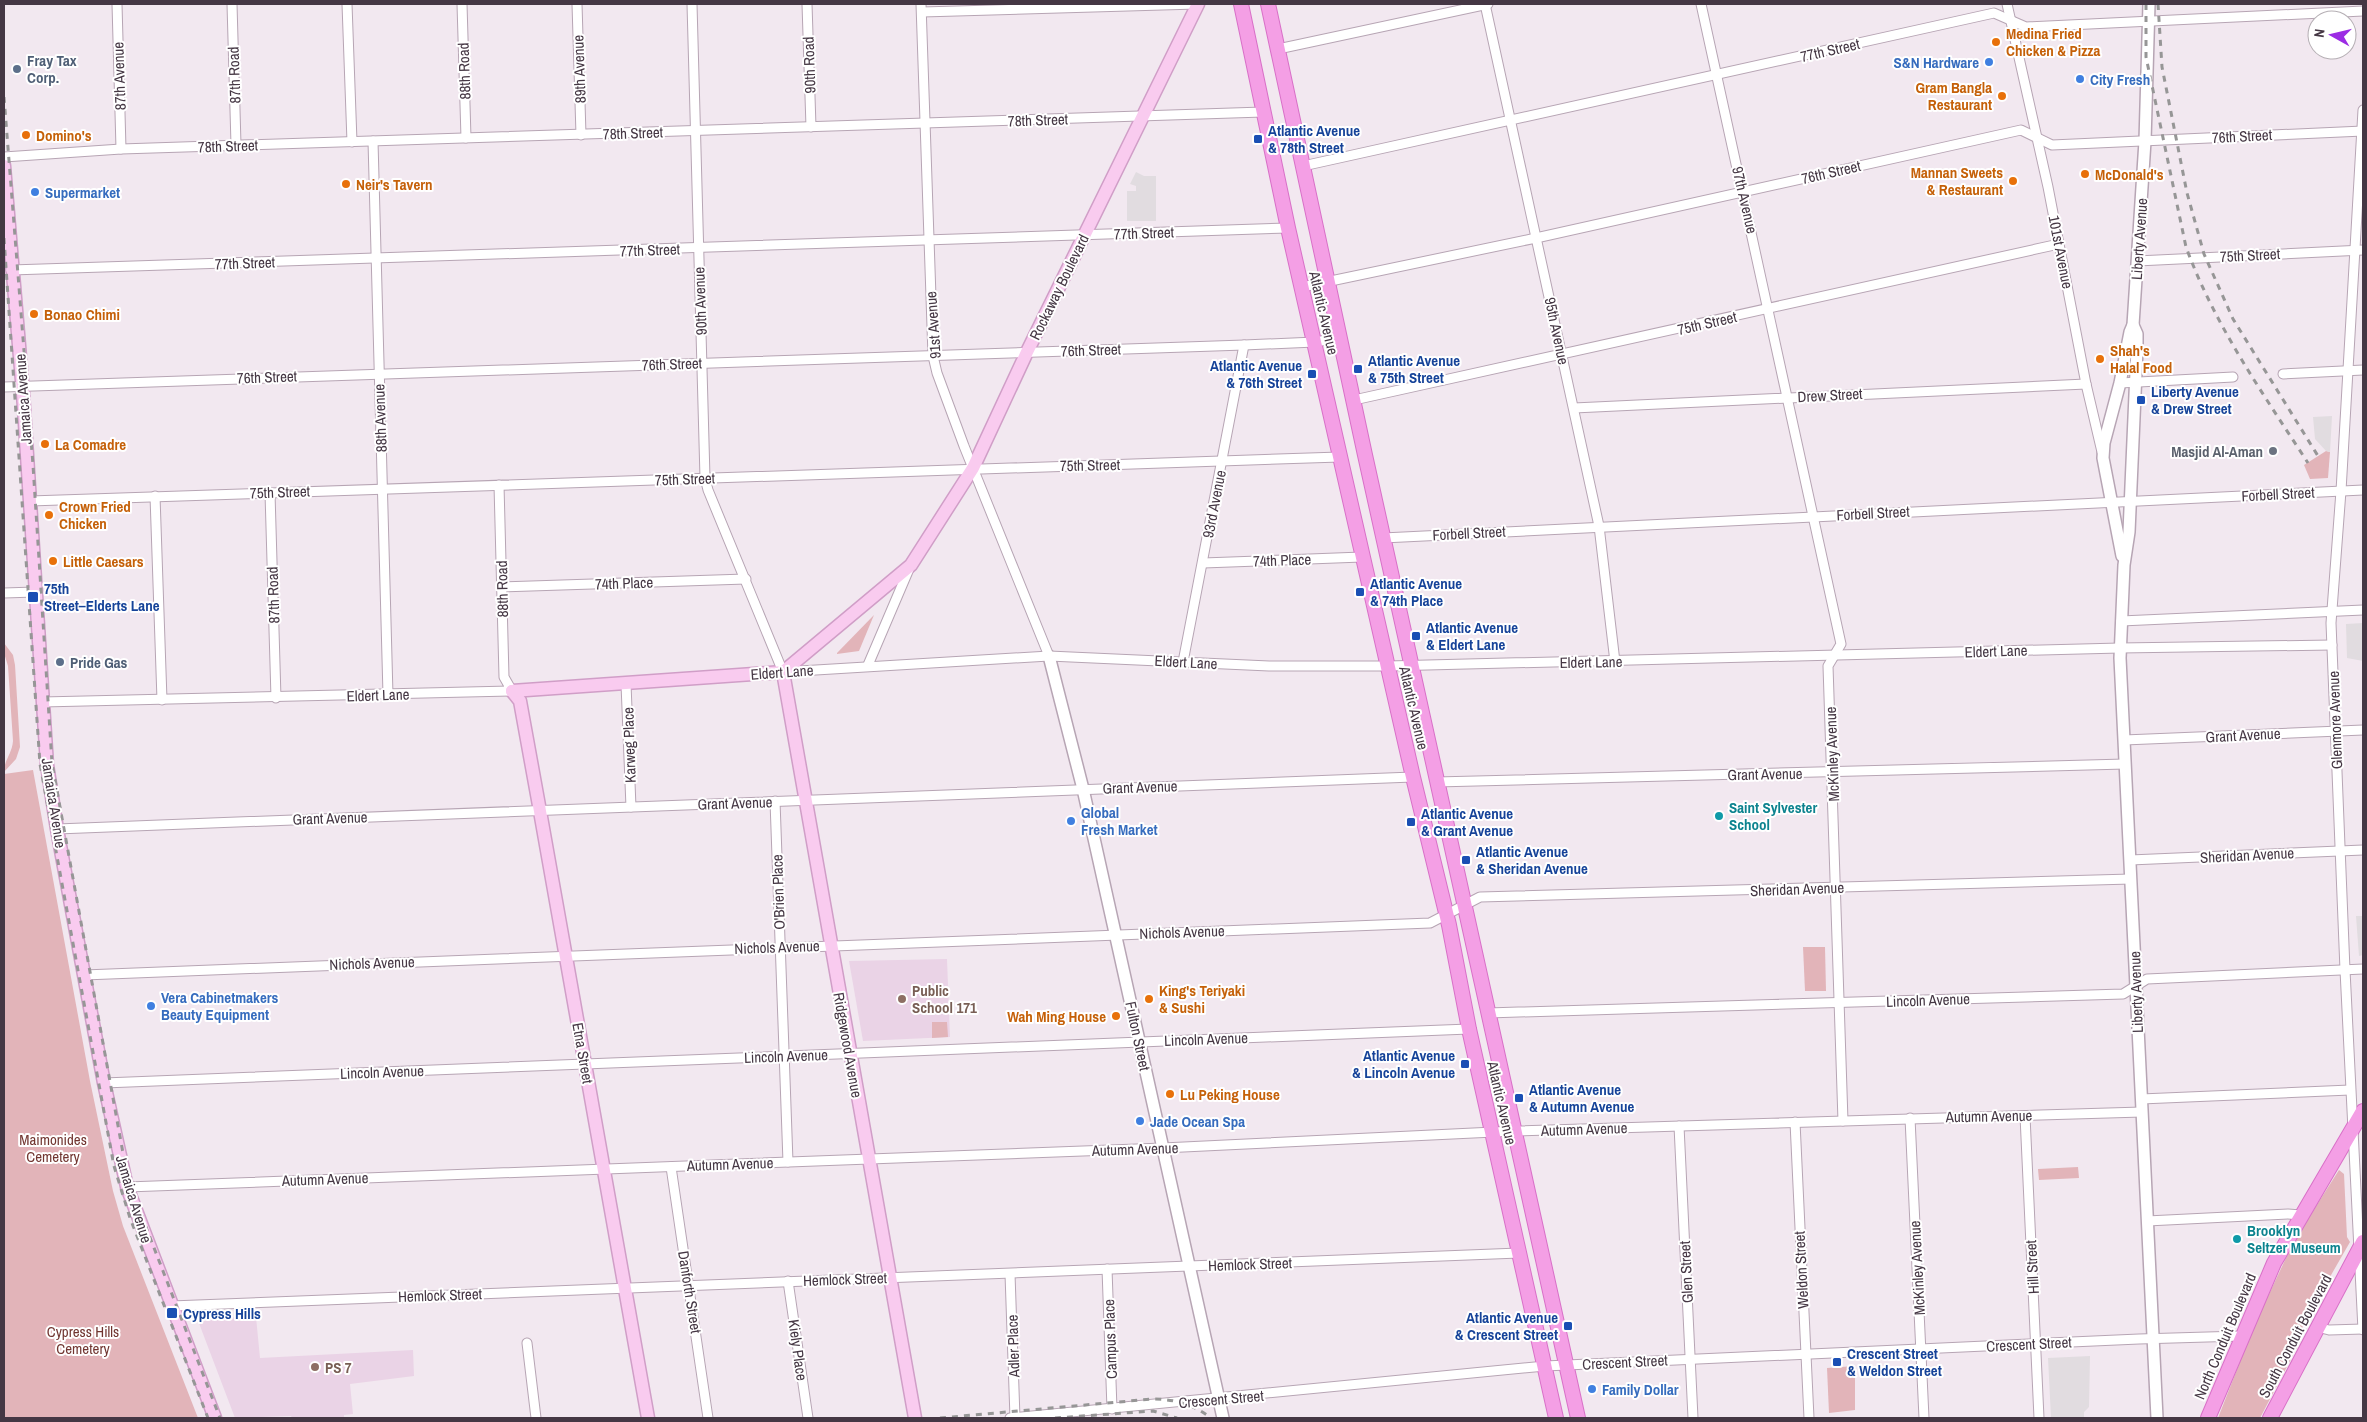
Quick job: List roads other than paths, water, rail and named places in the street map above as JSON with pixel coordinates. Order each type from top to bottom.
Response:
[{"type":"main road","name":"Rockaway Boulevard","points":[[783,672],[911,564],[973,468],[1027,352],[1198,4]]},
{"type":"main road","name":"Atlantic Avenue","points":[[1241,4],[1288,228],[1362,557],[1446,914],[1469,1029],[1556,1418]]},
{"type":"main road","name":"Atlantic Avenue","points":[[1268,4],[1436,782],[1465,904],[1578,1418]]},
{"type":"main road","name":"Jamaica Avenue","points":[[4,166],[9,278],[22,385],[47,765],[104,1083],[127,1187],[215,1418]]},
{"type":"main road","name":"Eldert Lane","points":[[512,691],[783,672]]},
{"type":"main road","name":"Ridgewood Avenue","points":[[783,672],[915,1418]]},
{"type":"main road","name":"Etna Street","points":[[512,691],[520,701],[648,1418]]},
{"type":"main road","name":"North Conduit Boulevard","points":[[2208,1418],[2241,1336],[2274,1263],[2363,1111]]},
{"type":"main road","name":"South Conduit Boulevard","points":[[2270,1418],[2361,1246]]},
{"type":"street","name":"87th Avenue","points":[[117,4],[121,149]]},
{"type":"street","name":"87th Road","points":[[232,4],[236,146]]},
{"type":"street","points":[[347,4],[352,142]]},
{"type":"street","name":"88th Road","points":[[462,4],[466,138]]},
{"type":"street","name":"89th Avenue","points":[[577,4],[581,134]]},
{"type":"street","name":"90th Avenue","points":[[692,4],[705,478],[783,672]]},
{"type":"street","name":"90th Road","points":[[807,4],[811,127]]},
{"type":"street","points":[[922,8],[1198,4]]},
{"type":"street","points":[[1278,49],[1486,4]]},
{"type":"street","name":"95th Avenue","points":[[1486,4],[1599,526],[1615,662]]},
{"type":"street","name":"97th Avenue","points":[[1701,4],[1788,397]]},
{"type":"street","name":"101st Avenue","points":[[2007,4],[2060,244],[2086,384],[2112,502]]},
{"type":"street","name":"Liberty Avenue","points":[[2103,458],[2104,443],[2133,325],[2145,141],[2149,4]]},
{"type":"street","name":"91st Avenue","points":[[922,8],[933,356],[973,468],[1049,656]]},
{"type":"street","name":"77th Street","points":[[1303,166],[1994,13],[2026,26],[2148,19],[2363,11]]},
{"type":"street","name":"Glenmore Avenue","points":[[2363,110],[2359,250],[2348,371],[2341,491],[2330,623],[2350,1090],[2361,1246],[2363,1329]]},
{"type":"street","name":"78th Street","points":[[4,156],[121,149],[1263,112]]},
{"type":"street","name":"76th Street","points":[[1302,288],[2021,130],[2052,145],[2363,131]]},
{"type":"street","name":"88th Avenue","points":[[372,141],[388,695]]},
{"type":"street","name":"77th Street","points":[[9,278],[374,259],[1288,228]]},
{"type":"street","name":"75th Street","points":[[1354,400],[2060,244]]},
{"type":"street","name":"75th Street","points":[[2138,261],[2359,250]]},
{"type":"street","name":"Liberty Avenue","points":[[2133,325],[2136,334],[2128,501],[2129,532],[2124,565],[2120,648],[2124,764],[2157,1418]]},
{"type":"street","name":"76th Street","points":[[4,388],[22,385],[1244,345],[1315,342],[1339,338]]},
{"type":"street","name":"93rd Avenue","points":[[1183,662],[1244,345]]},
{"type":"street","points":[[2283,374],[2363,370]]},
{"type":"street","points":[[2120,383],[2234,377]]},
{"type":"street","name":"Drew Street","points":[[1574,408],[2086,384]]},
{"type":"street","name":"McKinley Avenue","points":[[1788,397],[1842,644],[1828,666],[1843,1120]]},
{"type":"street","name":"75th Street","points":[[30,501],[1340,457]]},
{"type":"street","name":"88th Road","points":[[499,485],[504,677],[512,691]]},
{"type":"street","name":"Forbell Street","points":[[1383,538],[2363,490]]},
{"type":"street","name":"87th Road","points":[[270,493],[276,698]]},
{"type":"street","points":[[155,496],[162,700]]},
{"type":"street","name":"Liberty Avenue","points":[[2112,502],[2124,565]]},
{"type":"street","name":"74th Place","points":[[1203,563],[1362,557]]},
{"type":"street","name":"Rockaway Boulevard","points":[[868,665],[911,564]]},
{"type":"street","name":"74th Place","points":[[502,587],[746,579]]},
{"type":"street","points":[[4,593],[35,592]]},
{"type":"street","points":[[2121,621],[2363,610]]},
{"type":"street","name":"Eldert Lane","points":[[783,672],[868,665],[1049,656],[1269,666],[1388,666],[2332,644]]},
{"type":"street","name":"Fulton Street","points":[[1049,656],[1083,789],[1223,1418]]},
{"type":"street","name":"Karweg Place","points":[[626,684],[631,807]]},
{"type":"street","name":"Eldert Lane","points":[[42,702],[512,691]]},
{"type":"street","name":"Grant Avenue","points":[[2124,740],[2363,730]]},
{"type":"street","name":"Grant Avenue","points":[[1436,782],[2124,764]]},
{"type":"street","name":"Grant Avenue","points":[[58,829],[1413,777]]},
{"type":"street","name":"O'Brien Place","points":[[775,801],[788,1162]]},
{"type":"street","name":"Sheridan Avenue","points":[[2130,860],[2363,850]]},
{"type":"street","name":"Sheridan Avenue","points":[[1465,904],[1480,897],[2131,879]]},
{"type":"street","name":"Nichols Avenue","points":[[84,974],[1430,923],[1465,904]]},
{"type":"street","name":"Lincoln Avenue","points":[[1488,1014],[2123,994],[2147,979],[2363,969]]},
{"type":"street","name":"Lincoln Avenue","points":[[104,1083],[1469,1029]]},
{"type":"street","points":[[2141,1099],[2350,1090]]},
{"type":"street","name":"Autumn Avenue","points":[[127,1187],[1163,1148],[1492,1134],[1515,1131],[2142,1112]]},
{"type":"street","name":"Hill Street","points":[[2026,1116],[2039,1418]]},
{"type":"street","name":"McKinley Avenue","points":[[1910,1118],[1924,1418]]},
{"type":"street","name":"Weldon Street","points":[[1794,1122],[1809,1418]]},
{"type":"street","name":"Glen Street","points":[[1680,1126],[1693,1418]]},
{"type":"street","name":"Danforth Street","points":[[671,1167],[708,1418]]},
{"type":"street","points":[[2147,1222],[2288,1214],[2301,1215]]},
{"type":"street","name":"Hemlock Street","points":[[171,1306],[1519,1253]]},
{"type":"street","name":"Campus Place","points":[[1107,1269],[1112,1409]]},
{"type":"street","name":"Adler Place","points":[[1010,1274],[1014,1418]]},
{"type":"street","name":"Kiely Place","points":[[788,1281],[808,1418]]},
{"type":"street","points":[[2317,1327],[2329,1330],[2363,1329]]},
{"type":"street","name":"Crescent Street","points":[[1010,1418],[1545,1366],[2152,1338],[2241,1336]]},
{"type":"street","points":[[527,1343],[536,1418]]},
{"type":"railway","points":[[2146,4],[2146,57],[2186,247],[2225,331],[2308,463]]},
{"type":"railway","points":[[2158,4],[2162,67],[2187,193],[2204,254],[2233,319],[2318,456]]},
{"type":"railway","points":[[4,97],[33,465],[52,763],[125,1164],[144,1222],[220,1418]]},
{"type":"railway","points":[[4,238],[40,764],[114,1166],[130,1218],[208,1418]]},
{"type":"railway","points":[[940,1418],[1152,1399],[1183,1403],[1211,1418]]},
{"type":"railway","points":[[1055,1418],[1153,1411],[1177,1418]]},
{"type":"place","name":"Medina Fried Chicken & Pizza","points":[[1996,42]]},
{"type":"place","name":"S&N Hardware","points":[[1989,62]]},
{"type":"place","name":"Fray Tax Corp.","points":[[17,69]]},
{"type":"place","name":"City Fresh","points":[[2080,79]]},
{"type":"place","name":"Gram Bangla Restaurant","points":[[2002,96]]},
{"type":"place","name":"Domino's","points":[[26,135]]},
{"type":"place","name":"Atlantic Avenue & 78th Street","points":[[1258,139]]},
{"type":"place","name":"McDonald's","points":[[2085,174]]},
{"type":"place","name":"Mannan Sweets & Restaurant","points":[[2013,181]]},
{"type":"place","name":"Neir's Tavern","points":[[346,184]]},
{"type":"place","name":"Supermarket","points":[[35,192]]},
{"type":"place","name":"Bonao Chimi","points":[[34,314]]},
{"type":"place","name":"Shah's Halal Food","points":[[2100,359]]},
{"type":"place","name":"Atlantic Avenue & 75th Street","points":[[1358,369]]},
{"type":"place","name":"Atlantic Avenue & 76th Street","points":[[1312,374]]},
{"type":"place","name":"Liberty Avenue & Drew Street","points":[[2141,400]]},
{"type":"place","name":"La Comadre","points":[[45,444]]},
{"type":"place","name":"Masjid Al-Aman","points":[[2273,451]]},
{"type":"place","name":"Crown Fried Chicken","points":[[49,515]]},
{"type":"place","name":"Little Caesars","points":[[53,561]]},
{"type":"place","name":"Atlantic Avenue & 74th Place","points":[[1360,592]]},
{"type":"place","name":"75th Street–Elderts Lane","points":[[33,597]]},
{"type":"place","name":"Atlantic Avenue & Eldert Lane","points":[[1416,636]]},
{"type":"place","name":"Pride Gas","points":[[60,662]]},
{"type":"place","name":"Saint Sylvester School","points":[[1719,816]]},
{"type":"place","name":"Global Fresh Market","points":[[1071,821]]},
{"type":"place","name":"Atlantic Avenue & Grant Avenue","points":[[1411,822]]},
{"type":"place","name":"Atlantic Avenue & Sheridan Avenue","points":[[1466,860]]},
{"type":"place","name":"Public School 171","points":[[902,999]]},
{"type":"place","name":"King's Teriyaki & Sushi","points":[[1149,999]]},
{"type":"place","name":"Vera Cabinetmakers Beauty Equipment","points":[[151,1006]]},
{"type":"place","name":"Wah Ming House","points":[[1116,1016]]},
{"type":"place","name":"Atlantic Avenue & Lincoln Avenue","points":[[1465,1064]]},
{"type":"place","name":"Lu Peking House","points":[[1170,1094]]},
{"type":"place","name":"Atlantic Avenue & Autumn Avenue","points":[[1519,1098]]},
{"type":"place","name":"Jade Ocean Spa","points":[[1140,1121]]},
{"type":"place","name":"Brooklyn Seltzer Museum","points":[[2237,1239]]},
{"type":"place","name":"Cypress Hills","points":[[172,1313]]},
{"type":"place","name":"Atlantic Avenue & Crescent Street","points":[[1568,1326]]},
{"type":"place","name":"Crescent Street & Weldon Street","points":[[1837,1362]]},
{"type":"place","name":"PS 7","points":[[315,1367]]},
{"type":"place","name":"Family Dollar","points":[[1592,1389]]},
{"type":"park label","name":"Maimonides Cemetery","points":[[53,1148]]},
{"type":"park label","name":"Cypress Hills Cemetery","points":[[83,1340]]}]
